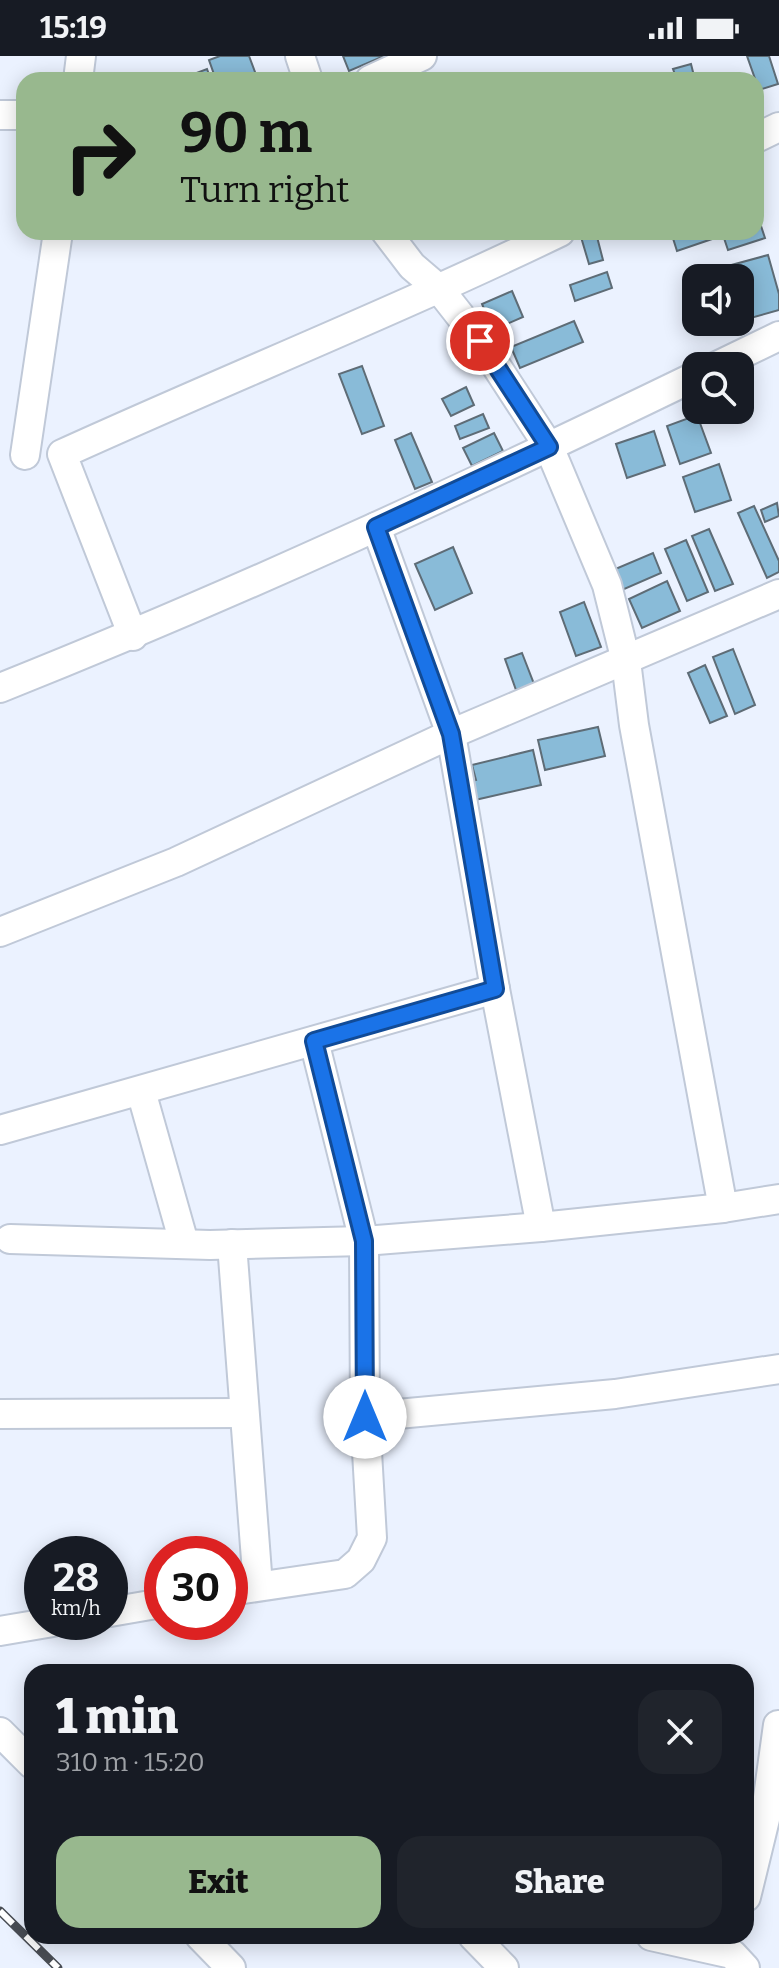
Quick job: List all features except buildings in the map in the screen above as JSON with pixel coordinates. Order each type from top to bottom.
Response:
[{"type":"street","points":[[387,72],[422,56]]},
{"type":"street","points":[[56,240],[12,455],[62,454],[221,382],[440,290],[543,240]]},
{"type":"street","points":[[392,240],[412,266],[440,290],[507,380],[549,447],[607,585],[626,661],[634,725],[723,1208]]},
{"type":"street","points":[[746,352],[779,336]]},
{"type":"street","points":[[0,688],[133,636],[376,527],[682,383]]},
{"type":"street","points":[[62,454],[133,636]]},
{"type":"street","points":[[376,527],[451,734],[495,989],[541,1227]]},
{"type":"street","points":[[0,932],[176,862],[451,734],[779,594]]},
{"type":"street","points":[[0,1130],[495,989]]},
{"type":"street","points":[[248,1588],[345,1574],[361,1560],[372,1538],[365,1417],[364,1241],[314,1041]]},
{"type":"street","points":[[141,1091],[184,1243]]},
{"type":"street","points":[[10,1239],[232,1244],[364,1241],[541,1227],[779,1199]]},
{"type":"street","points":[[232,1244],[258,1586]]},
{"type":"street","points":[[365,1417],[615,1394],[779,1369]]},
{"type":"street","points":[[0,1414],[243,1413]]},
{"type":"street","points":[[0,1631],[24,1627]]},
{"type":"street","points":[[756,1818],[778,1725]]},
{"type":"street","points":[[0,1732],[24,1756]]},
{"type":"street","points":[[208,1944],[231,1968]]},
{"type":"street","points":[[481,1944],[504,1968]]},
{"type":"street","points":[[692,1944],[738,1953]]},
{"type":"railway","points":[[0,1911],[24,1935]]},
{"type":"railway","points":[[34,1944],[58,1968]]},
{"type":"route","points":[[365,1417],[364,1241],[314,1041],[495,989],[451,734],[376,527],[549,447],[480,341]]}]
